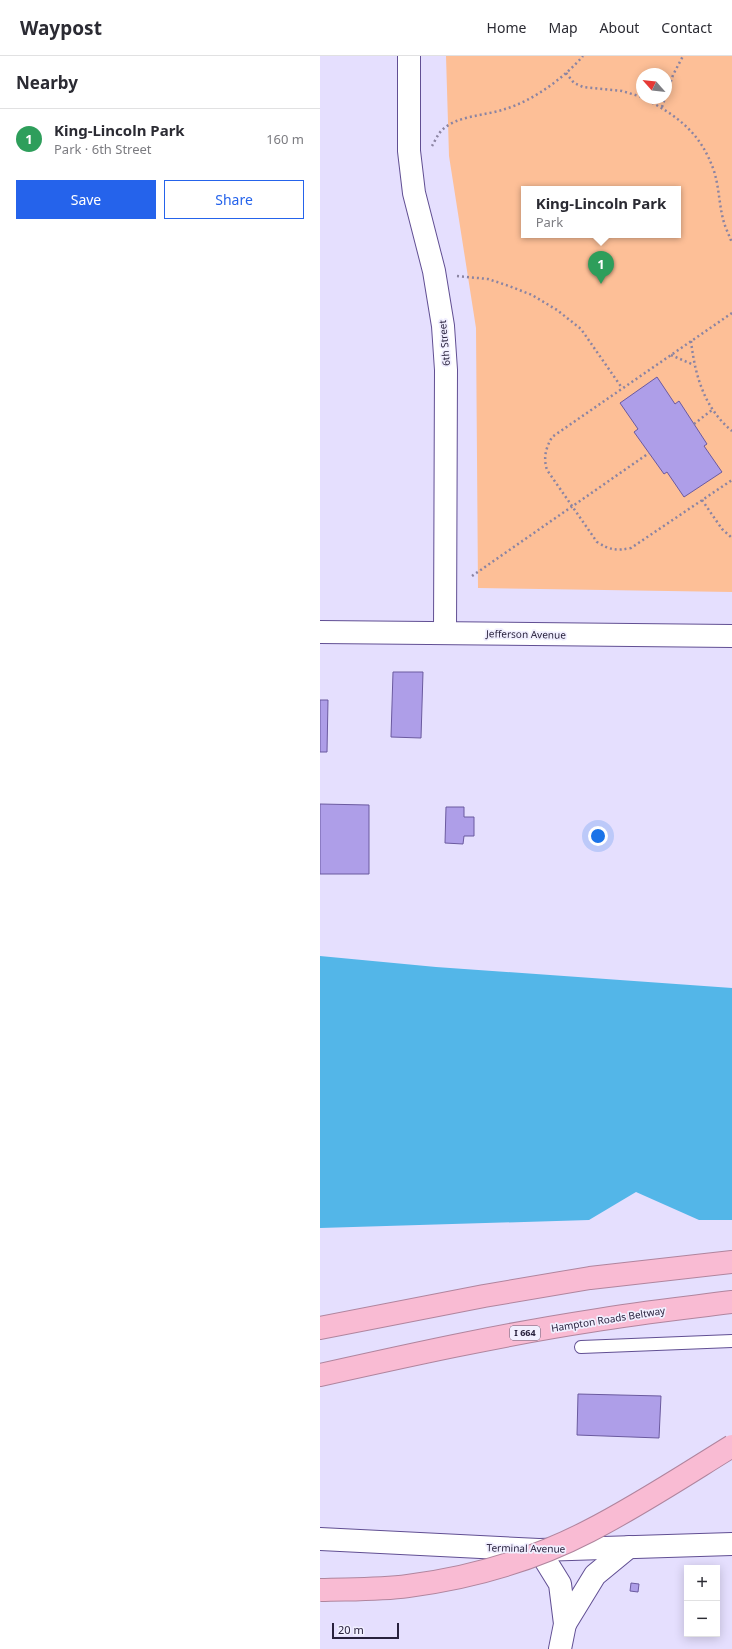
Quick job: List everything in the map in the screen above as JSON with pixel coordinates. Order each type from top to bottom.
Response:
[{"type":"highway","points":[[320,1328],[484,1296],[590,1278],[732,1262]]},
{"type":"highway","name":"Hampton Roads Beltway","points":[[320,1375],[424,1352],[590,1321],[662,1310],[732,1302]]},
{"type":"highway","points":[[320,1590],[408,1586],[450,1579],[517,1561],[588,1532],[732,1446]]},
{"type":"street","name":"6th Street","points":[[409,56],[410,158],[414,193],[434,271],[443,326],[446,370],[445,633]]},
{"type":"street","name":"Jefferson Avenue","points":[[320,632],[732,636]]},
{"type":"street","name":"Terminal Avenue","points":[[320,1539],[539,1550],[732,1544]]},
{"type":"street","points":[[565,1624],[595,1575],[629,1547]]},
{"type":"street","points":[[539,1550],[560,1584],[565,1624],[560,1649]]},
{"type":"lane","points":[[581,1347],[732,1341]]},
{"type":"path","points":[[432,147],[441,131],[455,122],[473,116],[506,109],[528,100],[566,73],[583,56]]},
{"type":"path","points":[[672,78],[683,56]]},
{"type":"path","points":[[566,73],[574,83],[583,87],[622,91],[636,96]]},
{"type":"path","points":[[656,104],[675,115],[684,123],[703,148],[713,170],[723,220],[732,242]]},
{"type":"path","points":[[455,268],[457,276],[488,279],[509,286],[532,295],[557,310],[581,329],[622,388]]},
{"type":"path","points":[[732,313],[552,437],[545,449],[544,461],[547,470],[597,542],[607,548],[618,550],[631,548],[732,480]]},
{"type":"path","points":[[691,341],[696,376],[712,410],[732,431]]},
{"type":"path","points":[[670,355],[694,365]]},
{"type":"path","points":[[694,424],[712,410]]},
{"type":"path","points":[[472,576],[649,453]]},
{"type":"path","points":[[702,500],[722,529],[732,538]]},
{"type":"shaded area","points":[[446,56],[732,56],[732,592],[478,588],[476,328],[449,156]]},
{"type":"water","points":[[320,956],[436,967],[732,988],[732,1220],[699,1220],[636,1192],[589,1220],[320,1228]]},
{"type":"building","points":[[657,377],[675,404],[679,401],[707,444],[704,446],[722,472],[684,497],[667,472],[664,474],[634,432],[638,429],[620,403]]},
{"type":"building","points":[[393,672],[423,672],[421,738],[391,737]]},
{"type":"building","points":[[320,700],[328,700],[327,752],[320,752]]},
{"type":"building","points":[[320,804],[369,805],[369,874],[320,874]]},
{"type":"building","points":[[446,807],[464,807],[464,817],[474,817],[474,836],[464,836],[463,844],[445,843]]},
{"type":"building","points":[[578,1394],[661,1396],[659,1438],[577,1435]]},
{"type":"building","points":[[631,1583],[639,1584],[638,1592],[630,1591]]},
{"type":"place","name":"King-Lincoln Park","points":[[601,284]]}]
